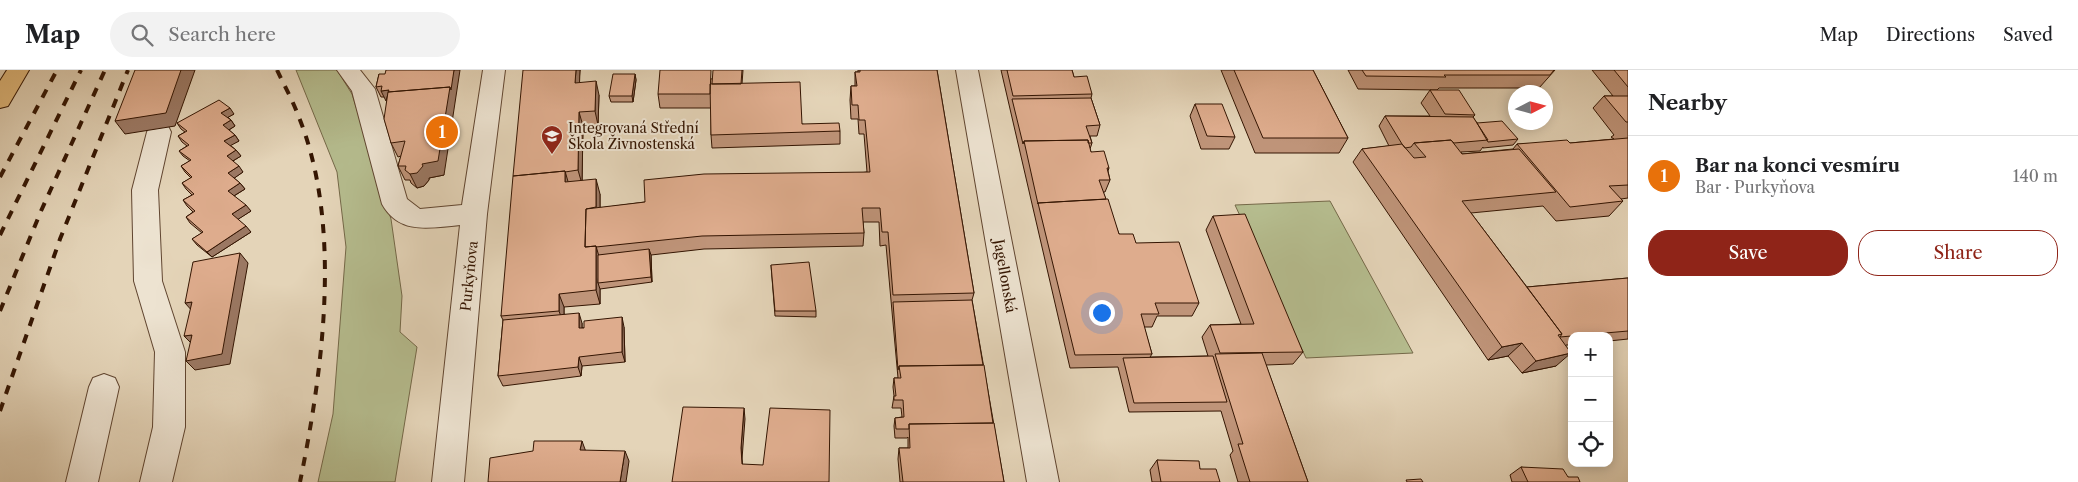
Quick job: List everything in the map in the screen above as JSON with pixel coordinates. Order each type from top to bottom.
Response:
[{"type":"main road","points":[[0,100],[18,70]]},
{"type":"street","points":[[348,70],[363,89],[394,204],[408,216],[420,219],[474,214]]},
{"type":"street","name":"Purkyňova","points":[[448,482],[474,214],[494,70]]},
{"type":"street","name":"Jagellonská","points":[[967,70],[1043,482]]},
{"type":"street","points":[[156,482],[169,427],[170,352],[148,281],[145,190],[159,132]]},
{"type":"street","points":[[82,482],[104,387]]},
{"type":"green space","points":[[296,70],[337,70],[352,94],[391,219],[402,296],[400,332],[417,347],[395,482],[318,482],[333,414],[346,247],[337,172]]},
{"type":"green space","points":[[1330,201],[1413,353],[1306,358],[1235,205]]},
{"type":"building","points":[[135,70],[181,70],[166,113],[115,121]]},
{"type":"building","points":[[386,70],[454,70],[451,90],[450,87],[381,91],[382,86],[376,87],[379,74],[385,74]]},
{"type":"building","name":"Integrovaná Střední Škola Živnostenská","points":[[523,70],[576,70],[575,83],[596,81],[595,111],[579,112],[578,170],[513,176]]},
{"type":"building","points":[[660,70],[711,70],[710,94],[658,94]]},
{"type":"building","points":[[713,70],[742,70],[741,84],[712,84]]},
{"type":"building","points":[[860,70],[937,70],[974,293],[893,295],[888,232],[882,232],[880,208],[862,208],[864,233],[702,236],[585,247],[586,209],[645,202],[644,180],[704,174],[870,172],[865,120],[859,120],[858,105],[852,105],[851,86],[857,86],[855,72],[860,72]]},
{"type":"building","points":[[1007,70],[1072,70],[1074,77],[1087,76],[1092,94],[1013,96]]},
{"type":"building","points":[[1234,70],[1313,70],[1348,138],[1263,138]]},
{"type":"building","points":[[1362,70],[1554,70],[1550,75],[1444,75],[1446,77],[1366,76]]},
{"type":"building","points":[[1614,70],[1628,70],[1628,87]]},
{"type":"building","points":[[613,74],[635,74],[632,96],[609,96]]},
{"type":"building","points":[[800,82],[802,124],[839,123],[840,131],[711,135],[710,84]]},
{"type":"building","points":[[450,87],[438,161],[422,164],[423,166],[417,173],[410,174],[405,170],[406,166],[398,166],[405,141],[391,143],[384,119],[388,92]]},
{"type":"building","points":[[1430,90],[1459,90],[1475,115],[1445,114]]},
{"type":"building","points":[[1604,96],[1628,96],[1628,122],[1626,122]]},
{"type":"building","points":[[1091,98],[1100,125],[1086,126],[1092,143],[1088,143],[1088,140],[1024,141],[1023,144],[1012,99]]},
{"type":"building","points":[[219,100],[230,108],[221,113],[231,120],[223,125],[235,135],[224,141],[236,150],[227,156],[239,166],[228,173],[240,183],[228,191],[246,205],[232,214],[246,226],[207,252],[192,239],[203,232],[186,217],[195,211],[183,200],[194,194],[182,183],[192,177],[181,166],[191,160],[179,151],[189,145],[178,136],[187,131],[177,123]]},
{"type":"building","points":[[1195,104],[1222,104],[1235,137],[1207,136]]},
{"type":"building","points":[[1385,116],[1473,117],[1488,140],[1454,143],[1451,140],[1414,143],[1411,147],[1405,148]]},
{"type":"building","points":[[1502,121],[1518,139],[1488,142],[1477,123]]},
{"type":"building","points":[[1628,138],[1628,185],[1609,186],[1623,201],[1570,207],[1517,144],[1567,140],[1570,143]]},
{"type":"building","points":[[1088,140],[1091,152],[1104,151],[1110,180],[1099,180],[1106,199],[1038,204],[1024,141]]},
{"type":"building","points":[[1451,140],[1462,154],[1519,149],[1556,192],[1462,201],[1562,334],[1558,335],[1568,349],[1568,354],[1536,361],[1522,343],[1502,347],[1362,149],[1402,144],[1414,158],[1426,157],[1414,143]]},
{"type":"building","points":[[565,171],[565,182],[596,179],[596,207],[586,209],[585,247],[596,246],[596,290],[559,294],[559,311],[501,316],[513,176]]},
{"type":"building","points":[[1108,199],[1119,234],[1133,234],[1136,243],[1179,242],[1199,303],[1155,303],[1159,314],[1141,314],[1152,354],[1075,355],[1038,203]]},
{"type":"building","points":[[1245,214],[1303,352],[1220,353],[1210,325],[1254,324],[1213,216]]},
{"type":"building","points":[[649,249],[651,277],[598,283],[598,255]]},
{"type":"building","points":[[240,253],[222,354],[186,361],[192,335],[184,336],[192,302],[185,303],[193,262]]},
{"type":"building","points":[[809,262],[816,311],[775,311],[771,265]]},
{"type":"building","points":[[1628,278],[1628,331],[1568,332],[1568,336],[1560,337],[1562,334],[1527,287]]},
{"type":"building","points":[[972,300],[983,365],[899,366],[898,370],[893,302]]},
{"type":"building","points":[[579,313],[579,328],[584,328],[584,321],[622,317],[622,352],[579,357],[578,367],[498,376],[503,320]]},
{"type":"building","points":[[1262,353],[1308,482],[1250,482],[1238,444],[1243,444],[1215,354]]},
{"type":"building","points":[[1213,356],[1227,402],[1134,403],[1123,358]]},
{"type":"building","points":[[984,365],[993,423],[909,424],[909,429],[896,429],[895,418],[904,417],[903,400],[894,400],[894,396],[896,396],[894,378],[901,378],[899,366]]},
{"type":"building","points":[[683,407],[744,408],[741,448],[742,464],[763,465],[770,408],[830,410],[829,482],[672,482]]},
{"type":"building","points":[[994,423],[1004,482],[903,482],[899,448],[910,448],[909,424]]},
{"type":"building","points":[[534,441],[582,441],[580,450],[625,451],[620,482],[488,482],[490,458],[533,451]]},
{"type":"building","points":[[1157,460],[1199,461],[1200,469],[1216,469],[1220,482],[1161,482]]},
{"type":"building","points":[[1521,467],[1563,469],[1568,477],[1578,477],[1580,482],[1528,482]]},
{"type":"building","points":[[1421,479],[1423,482],[1407,482],[1406,480]]},
{"type":"railway","points":[[0,177],[57,70]]},
{"type":"railway","points":[[0,235],[81,70]]},
{"type":"railway","points":[[0,311],[41,211],[105,70]]},
{"type":"railway","points":[[0,411],[60,239],[128,70]]},
{"type":"railway","points":[[277,70],[296,109],[312,157],[321,202],[324,249],[321,345],[316,392],[300,482]]},
{"type":"place","name":"Bar na konci vesmíru","points":[[442,132]]},
{"type":"place","name":"Integrovaná Střední Škola Živnostenská","points":[[552,155]]}]
